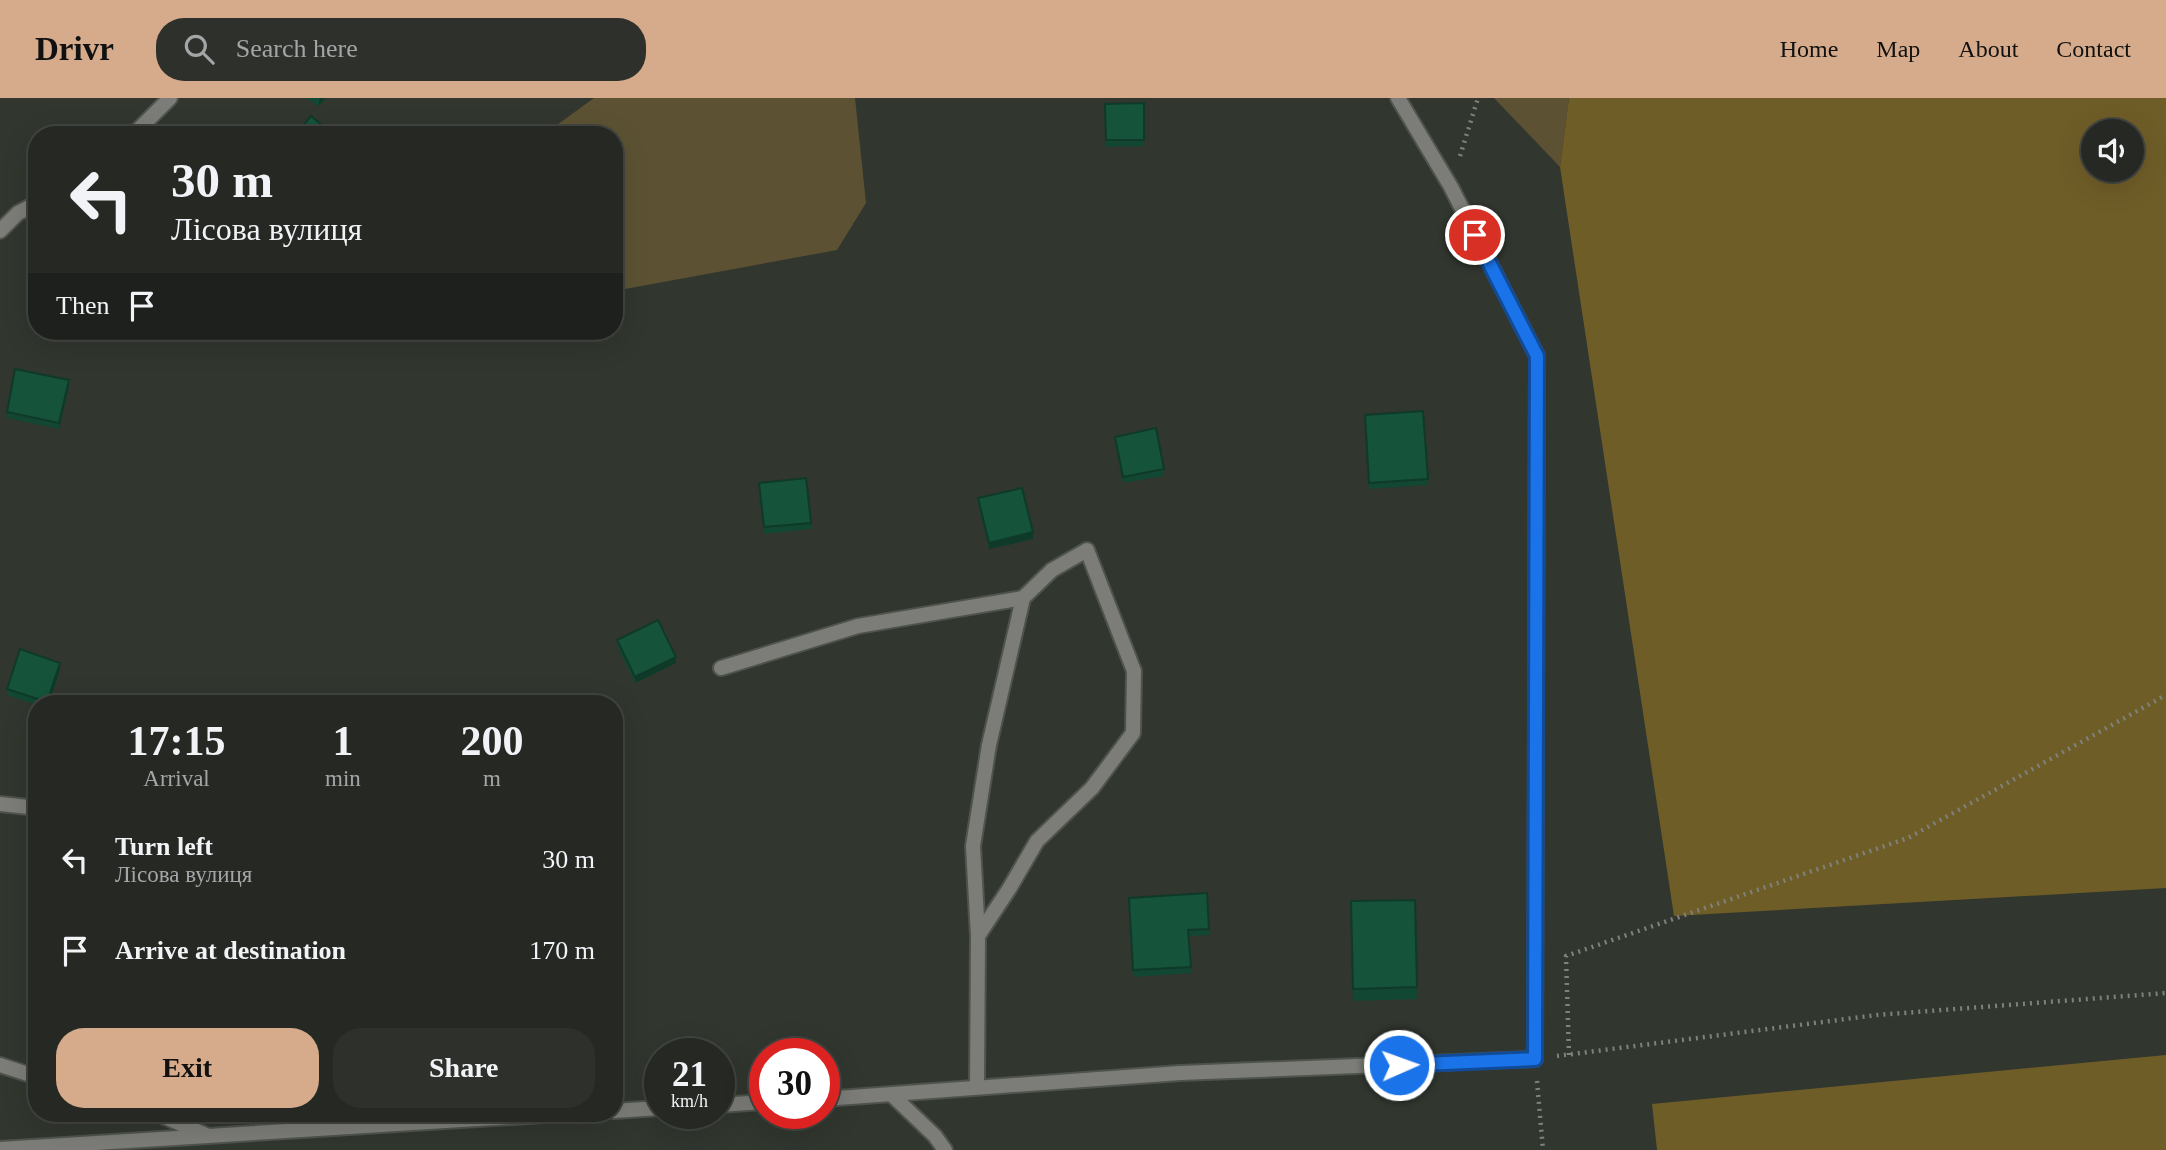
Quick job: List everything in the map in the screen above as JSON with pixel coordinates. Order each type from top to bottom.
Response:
[{"type":"street","points":[[142,126],[170,98]]},
{"type":"street","points":[[840,1098],[1180,1073],[1535,1059],[1537,356],[1451,187],[1398,98]]},
{"type":"street","points":[[0,231],[28,208]]},
{"type":"street","points":[[977,1087],[978,936],[973,846],[989,745],[1023,598],[1052,570],[1087,550],[1134,671],[1133,733],[1092,788],[1037,841],[978,936]]},
{"type":"street","points":[[721,668],[858,626],[1023,598]]},
{"type":"street","points":[[0,804],[28,807]]},
{"type":"street","points":[[0,1065],[28,1074]]},
{"type":"street","points":[[892,1095],[935,1136],[945,1150]]},
{"type":"street","points":[[623,1110],[644,1109]]},
{"type":"street","points":[[176,1122],[206,1135]]},
{"type":"street","points":[[0,1149],[420,1122]]},
{"type":"path","points":[[1451,187],[1478,98]]},
{"type":"path","points":[[1569,1055],[1566,956],[1908,838],[2166,695]]},
{"type":"path","points":[[1543,1150],[1535,1059],[1877,1015],[2166,993]]},
{"type":"shaded area","points":[[594,98],[855,98],[866,203],[837,250],[623,289],[623,126],[555,126]]},
{"type":"shaded area","points":[[1494,98],[1569,98],[1560,167]]},
{"type":"shaded area","points":[[1569,98],[2166,98],[2166,888],[1674,916],[1560,167]]},
{"type":"shaded area","points":[[2166,1055],[2166,1150],[1657,1150],[1652,1104]]},
{"type":"building","points":[[1144,103],[1144,140],[1106,140],[1105,104]]},
{"type":"building","points":[[311,116],[323,126],[303,126]]},
{"type":"building","points":[[15,369],[69,380],[59,423],[7,412]]},
{"type":"building","points":[[1423,411],[1428,479],[1369,483],[1365,415]]},
{"type":"building","points":[[1156,428],[1164,469],[1123,477],[1115,437]]},
{"type":"building","points":[[806,478],[811,523],[764,527],[759,483]]},
{"type":"building","points":[[1022,488],[1033,532],[989,543],[978,498]]},
{"type":"building","points":[[658,620],[676,657],[635,677],[617,640]]},
{"type":"building","points":[[20,649],[60,663],[49,695],[28,696],[7,689]]},
{"type":"building","points":[[1207,893],[1209,929],[1188,930],[1191,967],[1133,970],[1129,898]]},
{"type":"building","points":[[1415,900],[1417,987],[1353,989],[1351,901]]},
{"type":"route","points":[[1399,1065],[1535,1059],[1537,356],[1475,235]]}]
